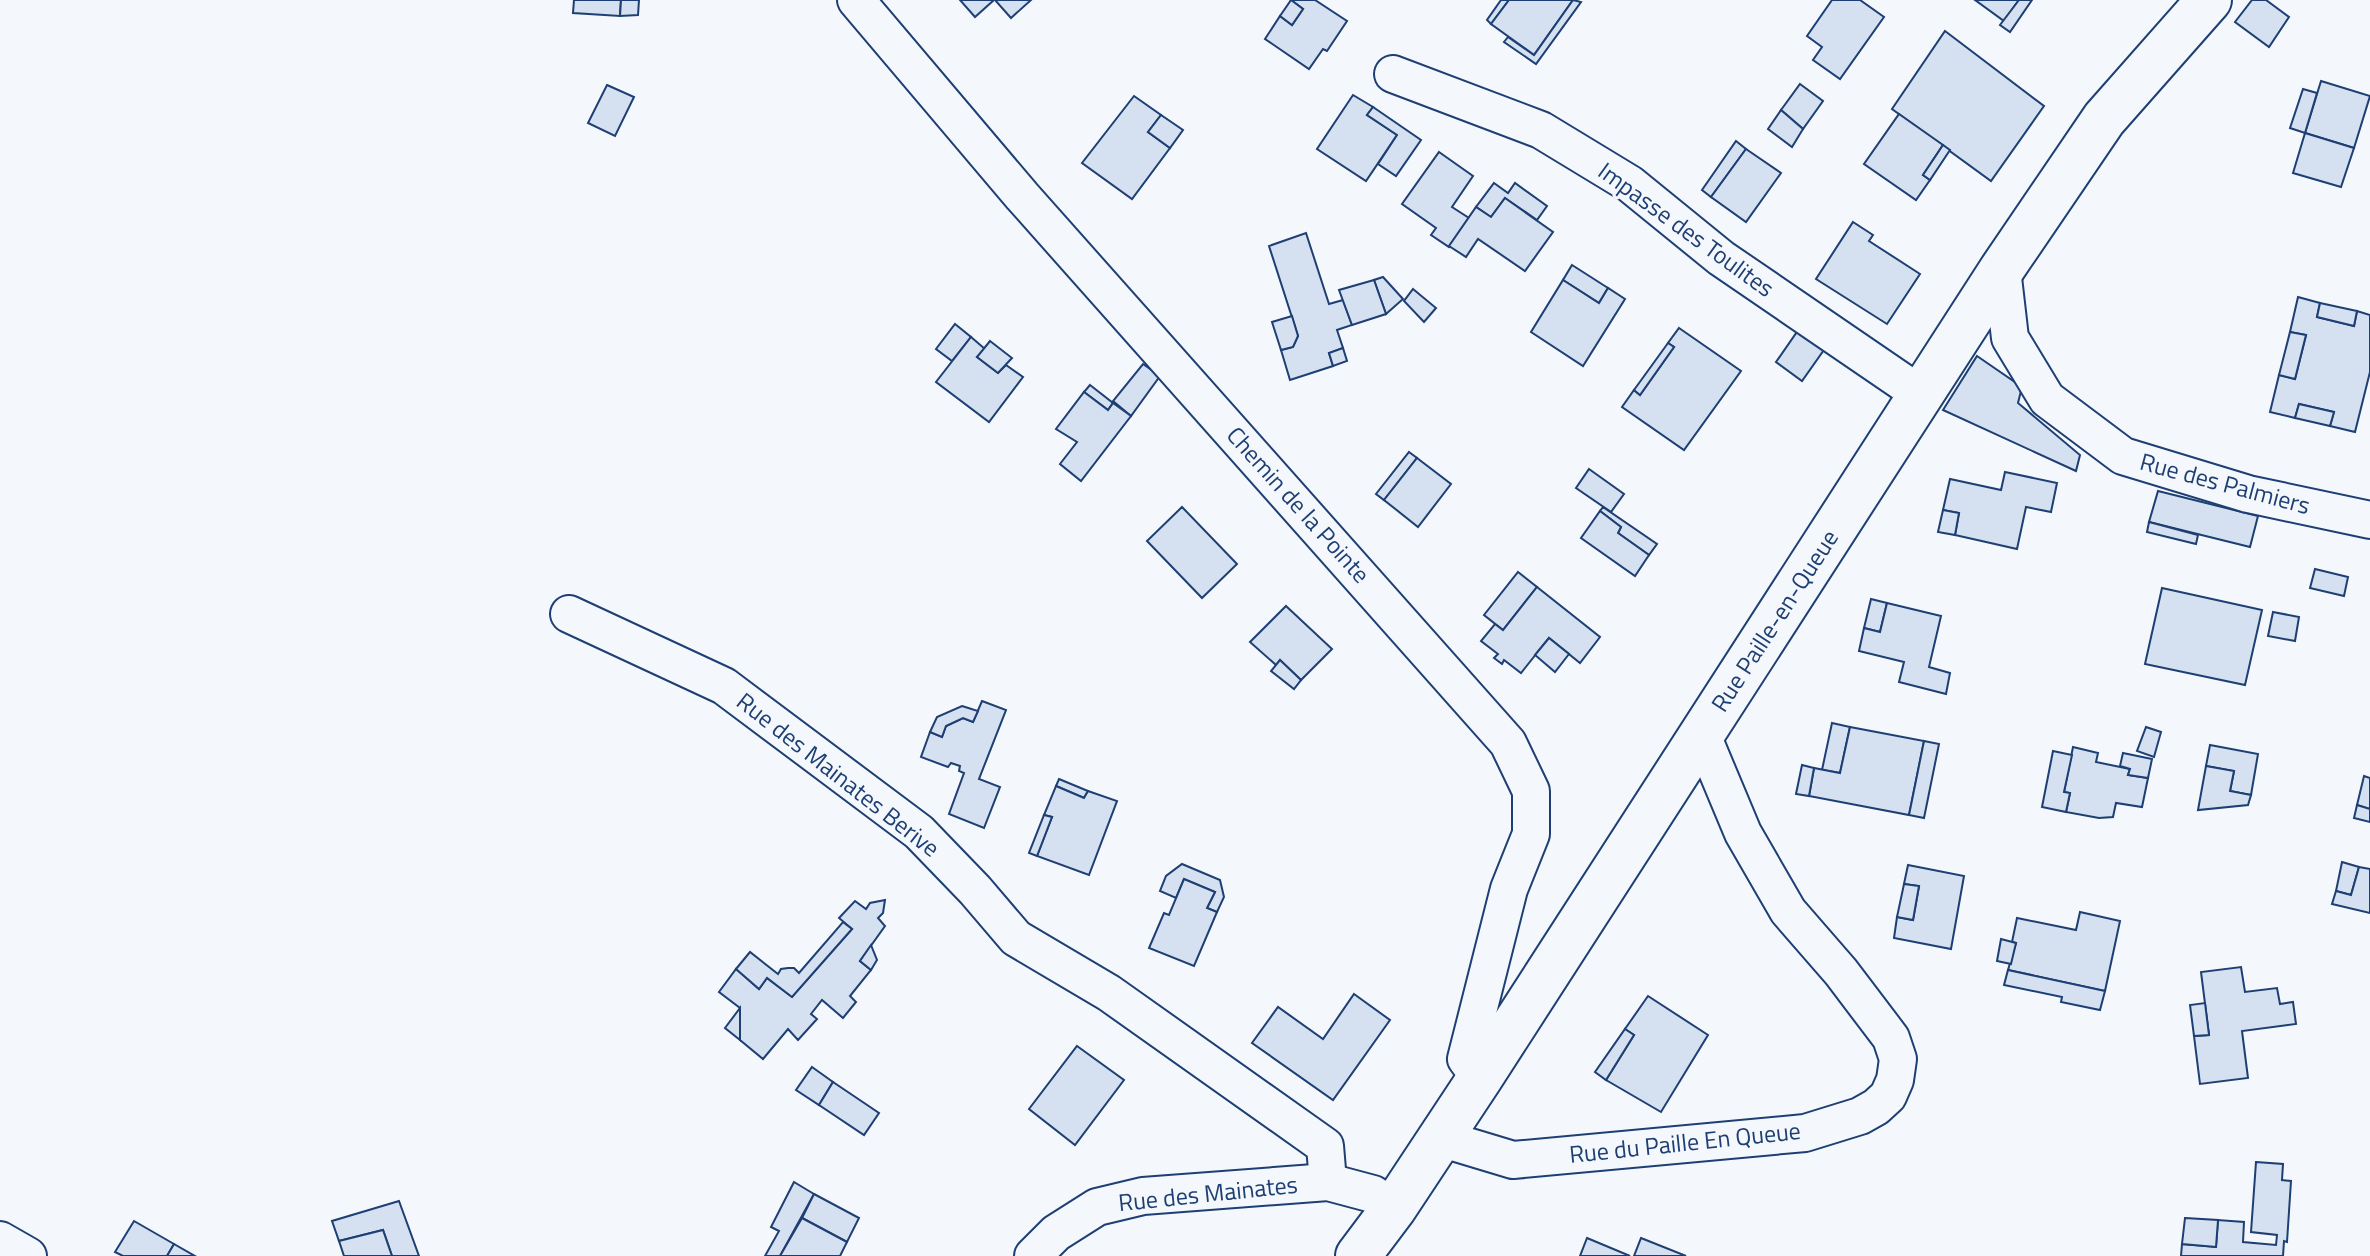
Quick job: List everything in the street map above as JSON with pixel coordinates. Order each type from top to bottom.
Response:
[{"type":"main road","name":"Rue Paille-en-Queue","points":[[1358,1256],[1394,1208],[1480,1078],[2002,269],[2104,119],[2209,0]]},
{"type":"street","name":"Chemin de la Pointe","points":[[856,0],[1022,196],[1508,743],[1531,791],[1531,834],[1509,889],[1466,1059],[1480,1078]]},
{"type":"street","name":"Impasse des Toulites","points":[[1393,74],[1541,130],[1579,153],[1630,184],[1721,258],[1920,394]]},
{"type":"street","name":"Rue des Palmiers","points":[[2002,269],[2010,338],[2047,399],[2123,456],[2248,494],[2370,520]]},
{"type":"street","name":"Rue des Mainates Berive","points":[[569,614],[724,686],[907,823],[975,890],[1016,938],[1109,993],[1325,1146],[1328,1182]]},
{"type":"street","name":"Rue du Paille En Queue","points":[[1440,1138],[1513,1160],[1528,1159],[1805,1133],[1860,1116],[1888,1096],[1895,1080],[1898,1059],[1891,1038],[1841,972],[1788,911],[1743,833],[1702,735]]},
{"type":"street","name":"Rue des Mainates","points":[[1033,1256],[1056,1233],[1097,1207],[1143,1196],[1328,1182],[1373,1194],[1394,1208]]},
{"type":"street","points":[[0,1240],[28,1256]]},
{"type":"building","points":[[574,0],[621,0],[620,16],[573,13]]},
{"type":"building","points":[[621,0],[639,0],[638,15],[620,16]]},
{"type":"building","points":[[960,0],[994,0],[975,17]]},
{"type":"building","points":[[995,0],[1031,0],[1011,18]]},
{"type":"building","points":[[1291,0],[1315,0],[1347,21],[1327,51],[1323,49],[1309,69],[1265,39],[1280,16],[1292,25],[1303,9]]},
{"type":"building","points":[[1291,0],[1303,9],[1292,25],[1280,16]]},
{"type":"building","points":[[1501,0],[1509,0],[1491,24],[1487,20]]},
{"type":"building","points":[[1509,0],[1573,0],[1534,55],[1491,24]]},
{"type":"building","points":[[1573,0],[1581,2],[1536,64],[1504,42],[1508,37],[1534,55]]},
{"type":"building","points":[[1832,0],[1860,0],[1884,17],[1840,79],[1813,60],[1822,47],[1807,36]]},
{"type":"building","points":[[1975,0],[2019,0],[2004,21]]},
{"type":"building","points":[[2019,0],[2032,0],[2010,32],[2000,25]]},
{"type":"building","points":[[2252,0],[2266,0],[2289,17],[2269,47],[2235,22]]},
{"type":"building","points":[[1945,31],[2044,106],[1991,181],[1892,109]]},
{"type":"building","points":[[2321,81],[2370,96],[2354,148],[2305,133]]},
{"type":"building","points":[[1800,84],[1823,101],[1803,129],[1781,110]]},
{"type":"building","points":[[607,85],[634,97],[615,136],[588,123]]},
{"type":"building","points":[[2303,89],[2317,93],[2305,133],[2290,128]]},
{"type":"building","points":[[1353,95],[1373,107],[1367,115],[1397,135],[1366,181],[1317,149]]},
{"type":"building","points":[[1134,96],[1161,115],[1148,132],[1170,148],[1132,199],[1082,163]]},
{"type":"building","points":[[1373,107],[1421,140],[1396,176],[1378,164],[1397,135],[1367,115]]},
{"type":"building","points":[[1781,110],[1803,129],[1792,147],[1768,129]]},
{"type":"building","points":[[1899,114],[1943,145],[1923,175],[1930,180],[1916,200],[1864,164]]},
{"type":"building","points":[[1161,115],[1183,130],[1170,148],[1148,132]]},
{"type":"building","points":[[2305,133],[2354,148],[2341,187],[2293,173]]},
{"type":"building","points":[[1736,141],[1746,149],[1711,197],[1702,190]]},
{"type":"building","points":[[1943,145],[1950,150],[1930,180],[1923,175]]},
{"type":"building","points":[[1746,149],[1781,173],[1746,222],[1711,197]]},
{"type":"building","points":[[1439,152],[1473,176],[1452,207],[1469,218],[1449,247],[1431,235],[1436,228],[1402,204]]},
{"type":"building","points":[[1494,183],[1508,193],[1515,183],[1547,206],[1537,220],[1505,198],[1491,217],[1476,207]]},
{"type":"building","points":[[1505,198],[1553,232],[1525,271],[1478,239],[1466,257],[1449,246],[1476,207],[1491,217]]},
{"type":"building","points":[[1853,222],[1873,235],[1869,241],[1920,274],[1887,324],[1816,279]]},
{"type":"building","points":[[1306,233],[1329,304],[1343,300],[1352,325],[1337,330],[1343,348],[1329,353],[1333,366],[1290,380],[1281,350],[1293,347],[1298,336],[1269,246]]},
{"type":"building","points":[[1572,265],[1608,288],[1599,303],[1563,280]]},
{"type":"building","points":[[1383,277],[1403,299],[1386,314],[1374,280]]},
{"type":"building","points":[[1374,280],[1386,314],[1352,325],[1339,290]]},
{"type":"building","points":[[1563,280],[1599,303],[1608,288],[1625,299],[1583,366],[1531,332]]},
{"type":"building","points":[[1413,289],[1436,308],[1424,322],[1404,301]]},
{"type":"building","points":[[2298,297],[2320,303],[2317,317],[2354,326],[2357,311],[2370,315],[2370,372],[2355,432],[2330,426],[2334,412],[2299,404],[2295,418],[2270,412],[2279,375],[2295,379],[2306,335],[2290,332]]},
{"type":"building","points":[[2320,303],[2357,311],[2354,326],[2317,317]]},
{"type":"building","points":[[1292,316],[1298,336],[1293,347],[1281,350],[1272,322]]},
{"type":"building","points":[[955,324],[971,337],[952,361],[936,349]]},
{"type":"building","points":[[1679,328],[1741,371],[1684,450],[1622,407],[1634,390],[1640,395],[1674,347],[1668,343]]},
{"type":"building","points":[[1799,329],[1826,347],[1802,381],[1776,362]]},
{"type":"building","points":[[2290,332],[2306,335],[2295,379],[2279,375]]},
{"type":"building","points":[[971,337],[985,349],[977,357],[998,373],[1006,365],[1023,377],[989,422],[936,382]]},
{"type":"building","points":[[990,341],[1012,358],[998,373],[977,357]]},
{"type":"building","points":[[1668,343],[1674,347],[1640,395],[1634,390]]},
{"type":"building","points":[[1343,348],[1347,361],[1333,366],[1329,353]]},
{"type":"building","points":[[1977,356],[2022,387],[2018,403],[2080,455],[2076,471],[1943,410]]},
{"type":"building","points":[[1143,364],[1160,376],[1131,416],[1113,401]]},
{"type":"building","points":[[1090,385],[1113,403],[1108,410],[1084,392]]},
{"type":"building","points":[[1084,392],[1108,410],[1113,403],[1131,416],[1081,481],[1060,464],[1077,442],[1056,429]]},
{"type":"building","points":[[2299,404],[2334,412],[2330,426],[2295,418]]},
{"type":"building","points":[[1409,452],[1417,458],[1384,500],[1376,494]]},
{"type":"building","points":[[1417,458],[1451,484],[1418,527],[1384,500]]},
{"type":"building","points":[[1589,469],[1624,494],[1611,512],[1576,488]]},
{"type":"building","points":[[2005,472],[2057,483],[2051,512],[2026,507],[2017,549],[1955,535],[1959,513],[1943,510],[1950,479],[2001,490]]},
{"type":"building","points":[[2158,491],[2258,516],[2250,547],[2149,522]]},
{"type":"building","points":[[1182,507],[1237,564],[1202,598],[1147,541]]},
{"type":"building","points":[[1603,507],[1657,544],[1649,555],[1618,533],[1621,527],[1600,511]]},
{"type":"building","points":[[1943,510],[1959,513],[1955,535],[1938,532]]},
{"type":"building","points":[[1600,511],[1621,527],[1618,533],[1649,555],[1635,576],[1581,538]]},
{"type":"building","points":[[2149,522],[2198,535],[2196,544],[2147,532]]},
{"type":"building","points":[[2315,569],[2348,577],[2344,596],[2310,588]]},
{"type":"building","points":[[1518,572],[1537,587],[1503,630],[1484,615]]},
{"type":"building","points":[[1537,587],[1600,637],[1580,663],[1549,638],[1521,673],[1504,660],[1502,664],[1494,658],[1498,654],[1481,641],[1495,624],[1503,630]]},
{"type":"building","points":[[2162,588],[2262,610],[2245,685],[2145,664]]},
{"type":"building","points":[[1871,599],[1887,603],[1880,632],[1864,628]]},
{"type":"building","points":[[1887,603],[1941,616],[1929,667],[1950,673],[1946,694],[1899,682],[1904,662],[1859,651],[1864,628],[1880,632]]},
{"type":"building","points":[[1286,606],[1332,649],[1301,680],[1280,660],[1276,665],[1250,642]]},
{"type":"building","points":[[2273,612],[2299,617],[2295,641],[2268,636]]},
{"type":"building","points":[[1549,638],[1569,654],[1555,672],[1535,655]]},
{"type":"building","points":[[1280,660],[1301,680],[1294,689],[1271,671]]},
{"type":"building","points":[[982,701],[1006,710],[979,779],[1000,787],[984,828],[949,814],[964,773],[959,771],[960,766],[951,763],[948,767],[921,757],[930,732],[942,737],[946,726],[963,718],[973,722]]},
{"type":"building","points":[[962,706],[978,711],[973,722],[963,718],[946,726],[942,737],[930,732],[937,717]]},
{"type":"building","points":[[1832,723],[1850,727],[1840,773],[1822,770]]},
{"type":"building","points":[[1850,727],[1924,741],[1909,815],[1809,796],[1814,768],[1840,773]]},
{"type":"building","points":[[2146,727],[2161,732],[2154,757],[2137,751]]},
{"type":"building","points":[[1924,741],[1939,744],[1924,818],[1909,815]]},
{"type":"building","points":[[2210,745],[2258,754],[2251,795],[2230,791],[2234,771],[2206,766]]},
{"type":"building","points":[[2073,747],[2098,753],[2096,762],[2130,769],[2128,775],[2148,778],[2142,807],[2116,803],[2113,817],[2099,818],[2066,812],[2070,793],[2064,792]]},
{"type":"building","points":[[2053,751],[2072,755],[2064,792],[2070,793],[2066,812],[2042,807]]},
{"type":"building","points":[[2123,753],[2152,759],[2148,778],[2128,775],[2130,769],[2120,766]]},
{"type":"building","points":[[1802,765],[1814,768],[1809,796],[1796,794]]},
{"type":"building","points":[[2206,766],[2234,771],[2230,791],[2251,795],[2248,805],[2198,810]]},
{"type":"building","points":[[2364,776],[2370,778],[2370,809],[2357,805]]},
{"type":"building","points":[[1059,779],[1088,791],[1084,798],[1056,786]]},
{"type":"building","points":[[1056,786],[1084,798],[1088,791],[1117,801],[1089,875],[1037,856],[1052,817],[1044,815]]},
{"type":"building","points":[[2357,805],[2370,809],[2370,822],[2354,818]]},
{"type":"building","points":[[1044,815],[1052,817],[1037,856],[1029,853]]},
{"type":"building","points":[[2342,862],[2359,867],[2351,895],[2336,891]]},
{"type":"building","points":[[1182,864],[1220,880],[1224,897],[1217,912],[1207,908],[1215,892],[1184,879],[1176,898],[1160,891],[1166,876]]},
{"type":"building","points":[[1908,865],[1964,876],[1951,949],[1894,938],[1897,917],[1913,920],[1919,886],[1904,884]]},
{"type":"building","points":[[2359,867],[2370,869],[2370,913],[2332,904],[2336,891],[2351,895]]},
{"type":"building","points":[[1184,879],[1215,892],[1207,908],[1217,912],[1194,966],[1149,948],[1164,913],[1169,915]]},
{"type":"building","points":[[1904,884],[1919,886],[1913,920],[1897,917]]},
{"type":"building","points":[[885,900],[883,913],[878,918],[885,926],[860,961],[871,970],[850,996],[856,1002],[843,1018],[822,1000],[811,1014],[817,1019],[798,1040],[788,1029],[763,1059],[740,1040],[740,1008],[719,992],[736,969],[759,989],[767,978],[792,997],[852,929],[839,918],[855,901],[866,909],[870,903]]},
{"type":"building","points":[[2080,912],[2120,921],[2105,991],[2008,970],[2016,943],[2012,942],[2017,918],[2076,930]]},
{"type":"building","points":[[843,922],[852,929],[792,997],[767,978],[759,989],[736,969],[750,952],[778,974],[781,969],[788,968],[794,968],[799,973]]},
{"type":"building","points":[[2001,939],[2016,943],[2011,964],[1997,961]]},
{"type":"building","points":[[871,945],[877,960],[871,970],[860,961]]},
{"type":"building","points":[[2241,967],[2245,992],[2277,988],[2280,1004],[2293,1002],[2296,1024],[2242,1031],[2248,1078],[2200,1084],[2194,1036],[2209,1035],[2201,972]]},
{"type":"building","points":[[2008,970],[2105,991],[2100,1010],[2061,1002],[2062,997],[2004,985]]},
{"type":"building","points":[[1354,994],[1390,1020],[1333,1100],[1252,1043],[1278,1007],[1323,1039]]},
{"type":"building","points":[[1648,996],[1708,1035],[1661,1112],[1606,1080],[1634,1035],[1625,1029]]},
{"type":"building","points":[[2205,1003],[2209,1035],[2194,1036],[2190,1005]]},
{"type":"building","points":[[740,1008],[740,1040],[725,1028]]},
{"type":"building","points":[[1625,1029],[1634,1035],[1606,1080],[1595,1072]]},
{"type":"building","points":[[1077,1046],[1124,1080],[1075,1145],[1029,1109]]},
{"type":"building","points":[[812,1067],[833,1082],[819,1105],[796,1090]]},
{"type":"building","points":[[833,1082],[879,1113],[864,1135],[819,1105]]},
{"type":"building","points":[[2256,1162],[2283,1164],[2282,1180],[2291,1181],[2287,1242],[2284,1241],[2283,1256],[2181,1256],[2182,1244],[2216,1247],[2218,1220],[2244,1222],[2243,1242],[2276,1245],[2277,1235],[2251,1232]]},
{"type":"building","points":[[794,1182],[814,1194],[780,1256],[765,1256],[779,1231],[771,1227]]},
{"type":"building","points":[[814,1194],[859,1218],[847,1242],[802,1218]]},
{"type":"building","points":[[399,1201],[419,1256],[392,1256],[383,1230],[339,1241],[332,1221]]},
{"type":"building","points":[[802,1218],[847,1242],[840,1256],[780,1256]]},
{"type":"building","points":[[2185,1218],[2218,1220],[2216,1247],[2182,1244]]},
{"type":"building","points":[[134,1221],[174,1244],[167,1256],[123,1256],[115,1252]]},
{"type":"building","points":[[383,1230],[392,1256],[344,1256],[339,1241]]},
{"type":"building","points":[[1587,1238],[1630,1256],[1580,1256]]},
{"type":"building","points":[[1641,1238],[1686,1256],[1634,1256]]},
{"type":"building","points":[[174,1244],[195,1256],[167,1256]]}]
